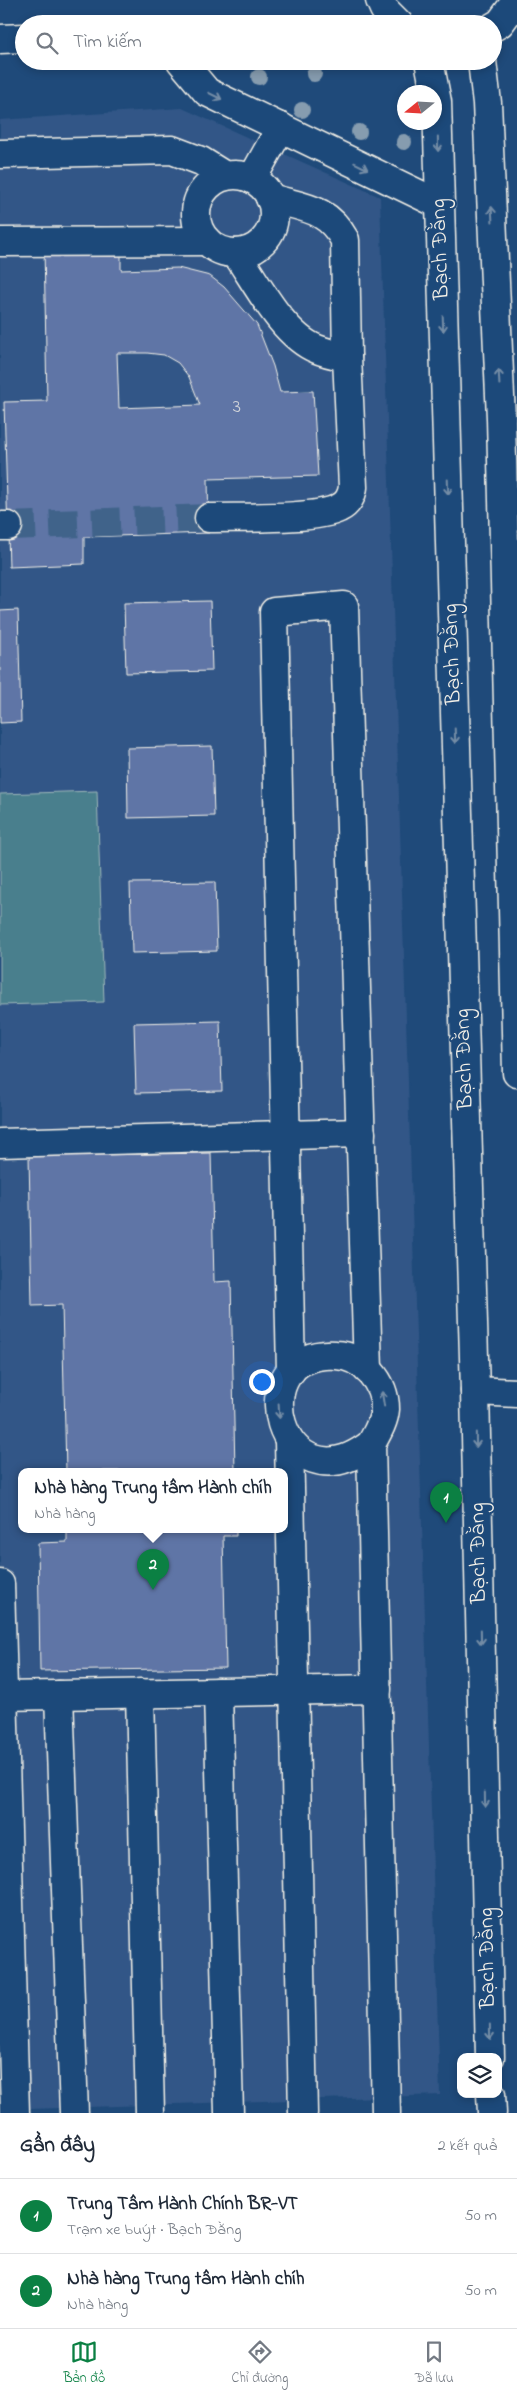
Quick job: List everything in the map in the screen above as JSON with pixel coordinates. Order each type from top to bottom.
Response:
[{"type":"street","points":[[380,0],[384,9],[390,15]]},
{"type":"street","points":[[504,24],[517,0]]},
{"type":"street","points":[[0,39],[15,38]]},
{"type":"street","points":[[189,70],[207,92],[439,204]]},
{"type":"street","name":"Bạch Đằng","points":[[431,70],[438,102],[439,204],[475,1391],[490,2053]]},
{"type":"street","points":[[483,70],[512,424],[517,1072]]},
{"type":"street","points":[[252,179],[280,128]]},
{"type":"street","points":[[0,154],[172,150],[200,161],[225,176]]},
{"type":"street","points":[[239,175],[252,179],[263,187],[270,198],[273,212],[272,225],[266,237],[256,247],[236,253],[218,249],[207,241],[199,230],[196,217],[197,203],[203,191],[213,181],[225,176],[239,175]]},
{"type":"street","points":[[210,518],[317,514],[340,508],[351,497],[353,487],[347,357],[345,240],[337,226],[324,214],[270,198]]},
{"type":"street","points":[[0,242],[207,241]]},
{"type":"street","points":[[236,253],[281,320],[300,338],[316,349],[347,357]]},
{"type":"street","points":[[291,1371],[274,612],[344,606],[368,1370]]},
{"type":"street","points":[[0,1143],[361,1133]]},
{"type":"street","points":[[324,1354],[342,1355],[360,1362],[368,1370],[382,1391],[385,1409],[380,1428],[371,1444],[356,1455],[338,1461],[320,1460],[302,1453],[289,1440],[280,1424],[278,1406],[281,1387],[291,1371],[306,1360],[324,1354]]},
{"type":"street","points":[[475,1391],[517,1392]]},
{"type":"street","points":[[289,1440],[303,2113]]},
{"type":"street","points":[[371,1444],[386,2113]]},
{"type":"street","points":[[0,1584],[15,2113]]},
{"type":"street","points":[[3,1696],[377,1689]]},
{"type":"street","points":[[218,1692],[229,2113]]},
{"type":"street","points":[[140,1693],[150,2113]]},
{"type":"street","points":[[59,1695],[74,2113]]},
{"type":"street","points":[[491,2098],[492,2113]]},
{"type":"shaded area","points":[[182,108],[380,197],[440,2095],[0,2110],[0,120]]},
{"type":"green space","points":[[97,791],[104,1002],[0,1005],[0,794]]},
{"type":"building","points":[[44,248],[121,248],[121,270],[178,268],[210,276],[224,287],[257,325],[273,366],[280,392],[313,391],[318,476],[208,479],[209,533],[84,537],[84,564],[9,567],[4,402],[47,401]],"holes":[[[117,353],[164,355],[178,363],[189,377],[200,405],[119,408]]]},
{"type":"building","points":[[210,601],[212,671],[126,673],[124,603]]},
{"type":"building","points":[[18,610],[21,722],[0,723],[0,611]]},
{"type":"building","points":[[212,746],[214,816],[128,818],[127,748]]},
{"type":"building","points":[[215,882],[217,951],[132,953],[130,883]]},
{"type":"building","points":[[220,1021],[222,1091],[136,1093],[134,1023]]},
{"type":"building","points":[[211,1153],[214,1282],[231,1281],[235,1468],[66,1468],[62,1305],[32,1306],[29,1156]]},
{"type":"building","points":[[67,1533],[236,1533],[236,1536],[223,1536],[226,1668],[40,1671],[38,1543],[67,1542]]},
{"type":"tunnel","points":[[8,526],[209,518]]},
{"type":"place","name":"Trung Tâm Hành Chính BR-VT","points":[[446,1523]]},
{"type":"place","name":"Nhà hàng Trung tâm Hành chíh","points":[[153,1590]]}]
